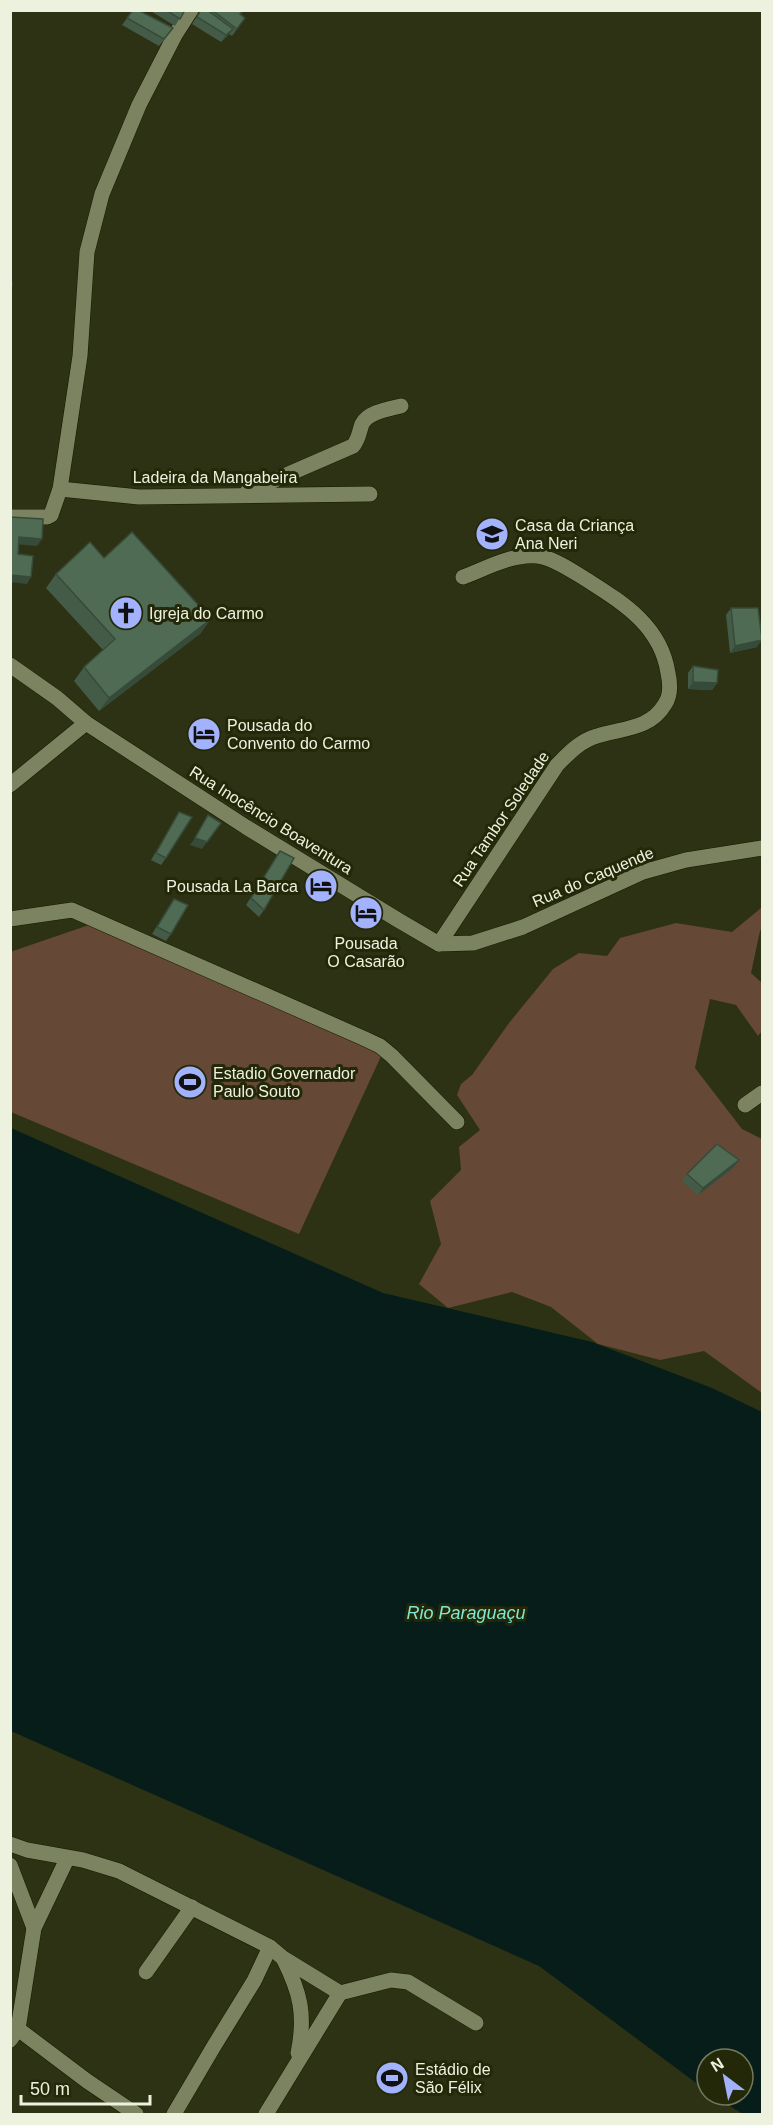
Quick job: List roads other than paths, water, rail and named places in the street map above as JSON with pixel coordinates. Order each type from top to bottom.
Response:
[{"type":"street","points":[[10,517],[42,518],[51,515],[60,489],[80,356],[87,252],[102,194],[139,105],[191,10]]},
{"type":"street","points":[[238,495],[353,446],[358,440],[364,420],[370,415],[401,406]]},
{"type":"street","name":"Ladeira da Mangabeira","points":[[60,489],[140,496],[370,494]]},
{"type":"street","name":"Rua Tambor Soledade","points":[[439,944],[556,765],[578,744],[597,736],[632,729],[650,720],[666,704],[670,684],[667,663],[654,635],[641,619],[625,604],[567,568],[539,556],[512,558],[463,578]]},
{"type":"street","name":"Rua Inocêncio Boaventura","points":[[10,665],[57,698],[86,723],[246,827],[439,944]]},
{"type":"street","points":[[10,785],[86,723]]},
{"type":"street","name":"Rua do Caquende","points":[[439,944],[473,943],[524,927],[643,872],[686,860],[762,848]]},
{"type":"street","points":[[10,919],[72,910],[363,1038],[380,1046],[392,1056],[457,1122]]},
{"type":"street","points":[[745,1106],[762,1093]]},
{"type":"street","points":[[10,1844],[27,1850],[83,1860],[119,1871],[270,1947],[283,1958],[340,1993]]},
{"type":"street","points":[[67,1858],[34,1928],[13,2036],[87,2081],[136,2115]]},
{"type":"street","points":[[10,1865],[34,1928]]},
{"type":"street","points":[[146,1972],[192,1907]]},
{"type":"street","points":[[174,2115],[254,1981],[270,1947]]},
{"type":"street","points":[[283,1958],[296,1985],[301,2009],[302,2034],[296,2064]]},
{"type":"street","points":[[266,2115],[340,1993],[391,1980],[408,1982],[476,2023]]},
{"type":"water","name":"Rio Paraguaçu","points":[[11,1128],[383,1293],[592,1342],[712,1388],[762,1412],[762,2114],[743,2114],[732,2107],[755,2107],[755,2047],[695,2047],[695,2082],[539,1966],[11,1731]]},
{"type":"place","name":"Casa da Criança Ana Neri","points":[[492,534]]},
{"type":"place","name":"Igreja do Carmo","points":[[126,613]]},
{"type":"place","name":"Pousada do Convento do Carmo","points":[[204,734]]},
{"type":"place","name":"Pousada La Barca","points":[[321,886]]},
{"type":"place","name":"Pousada O Casarão","points":[[366,913]]},
{"type":"place","name":"Estadio Governador Paulo Souto","points":[[190,1082]]},
{"type":"place","name":"Estádio de São Félix","points":[[392,2078]]}]
